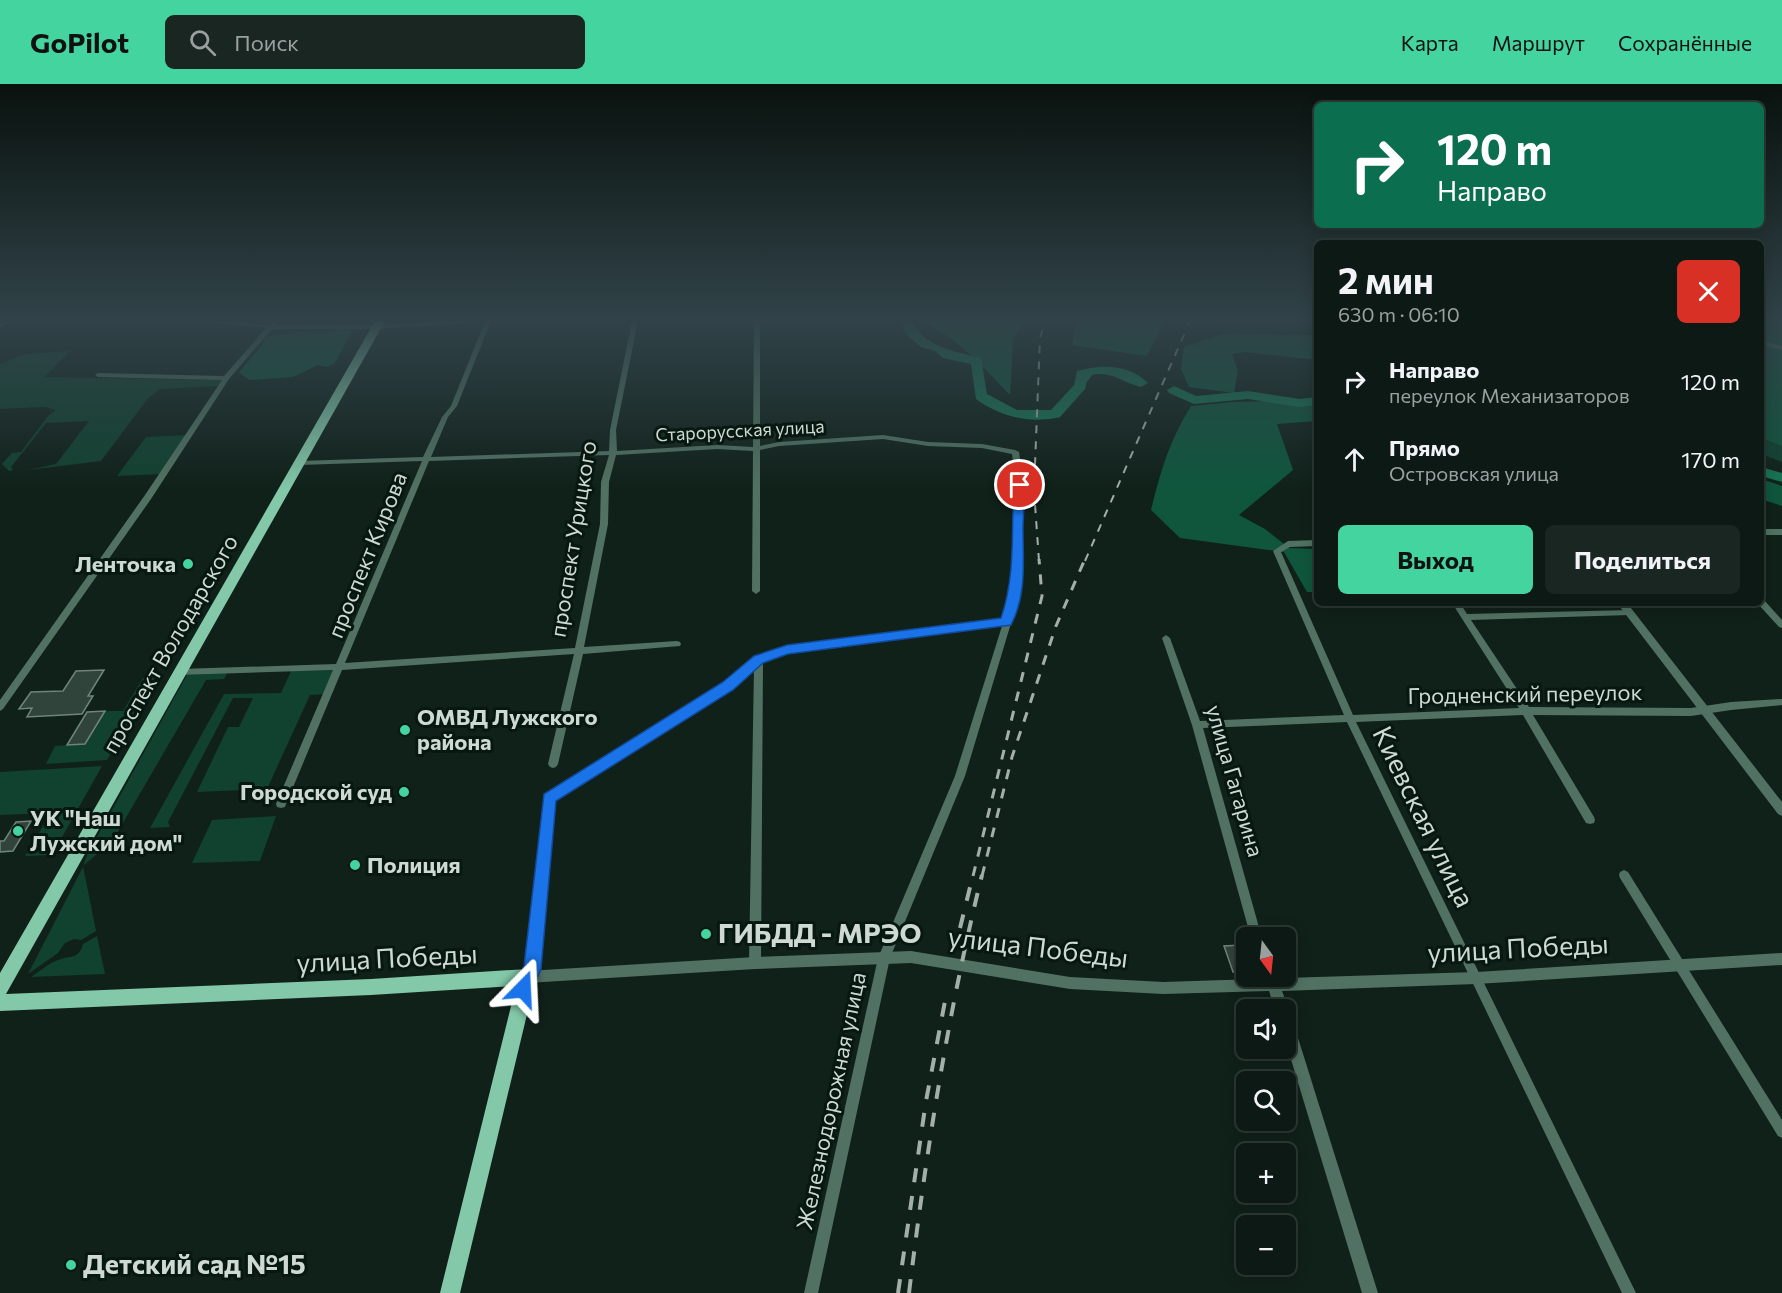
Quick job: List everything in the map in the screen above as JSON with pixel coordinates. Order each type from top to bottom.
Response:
[{"type":"main road","name":"проспект Володарского","points":[[0,989],[348,377]]},
{"type":"main road","name":"улица Победы","points":[[0,1003],[527,977]]},
{"type":"main road","points":[[450,1293],[527,977]]},
{"type":"street","points":[[201,377],[226,378]]},
{"type":"street","name":"проспект Кирова","points":[[281,804],[427,457],[445,417],[454,406],[465,377]]},
{"type":"street","name":"проспект Урицкого","points":[[552,764],[579,652],[604,524],[605,482],[613,453],[613,430],[624,377]]},
{"type":"street","points":[[756,591],[757,377]]},
{"type":"street","points":[[0,706],[148,497],[226,378]]},
{"type":"street","name":"Старорусская улица","points":[[299,463],[728,447],[756,449],[779,444],[883,437],[928,444]]},
{"type":"street","name":"Железнодорожная улица","points":[[811,1293],[884,958],[960,776],[1014,600],[1018,574],[1017,526],[1020,485],[1015,452],[982,446],[928,444]]},
{"type":"street","points":[[1764,532],[1782,532]]},
{"type":"street","name":"Киевская улица","points":[[1314,543],[1288,544],[1277,551],[1349,717],[1629,1293]]},
{"type":"street","points":[[1764,605],[1782,626]]},
{"type":"street","points":[[1458,606],[1526,711],[1590,820]]},
{"type":"street","points":[[1465,617],[1625,607],[1782,811]]},
{"type":"street","points":[[527,977],[533,969],[549,798],[728,686],[759,659],[787,650],[1006,622]]},
{"type":"street","name":"улица Гагарина","points":[[1166,638],[1197,725],[1254,927]]},
{"type":"street","points":[[180,672],[340,667],[677,644]]},
{"type":"street","points":[[755,963],[759,659]]},
{"type":"street","name":"Гродненский переулок","points":[[1197,725],[1526,711],[1704,710],[1782,702]]},
{"type":"street","points":[[1624,875],[1677,966],[1782,1132]]},
{"type":"street","name":"улица Победы","points":[[527,977],[755,963],[911,957],[1070,983],[1163,988],[1236,983]]},
{"type":"street","name":"улица Победы","points":[[1296,981],[1476,978],[1782,959]]},
{"type":"street","points":[[1296,1054],[1370,1293]]},
{"type":"shaded area","points":[[0,377],[223,380],[219,386],[160,389],[148,398],[101,461],[28,470],[56,464],[89,421],[46,423],[11,467],[13,470],[9,471],[2,464],[12,453],[21,452],[48,416],[56,410],[45,407],[0,409]]},
{"type":"shaded area","points":[[246,377],[287,377],[249,380]]},
{"type":"shaded area","points":[[993,377],[1011,377],[1010,395]]},
{"type":"shaded area","points":[[1081,377],[1090,377],[1059,418],[1055,414],[1080,386]]},
{"type":"shaded area","points":[[1121,377],[1129,377],[1141,383]]},
{"type":"shaded area","points":[[1185,377],[1237,377],[1234,393],[1189,387]]},
{"type":"shaded area","points":[[1764,377],[1782,377],[1782,446],[1764,439]]},
{"type":"shaded area","points":[[1314,400],[1314,421],[1277,424],[1293,470],[1239,515],[1265,529],[1289,548],[1314,549],[1314,592],[1307,592],[1284,552],[1180,538],[1151,510],[1166,456],[1191,406],[1233,402]]},
{"type":"shaded area","points":[[189,435],[162,474],[117,476],[146,437]]},
{"type":"shaded area","points":[[1764,439],[1782,446],[1782,462],[1764,455]]},
{"type":"shaded area","points":[[1764,480],[1782,486],[1782,506],[1764,500]]},
{"type":"shaded area","points":[[339,670],[329,694],[310,695],[267,789],[197,792],[228,727],[239,727],[253,698],[233,698],[168,822],[170,827],[150,828],[224,694],[281,693],[291,671]]},
{"type":"shaded area","points":[[227,673],[224,679],[206,680],[113,840],[83,866],[187,675]]},
{"type":"shaded area","points":[[155,677],[107,760],[46,764],[55,746],[85,744],[105,711],[123,711],[143,678]]},
{"type":"shaded area","points":[[102,766],[52,855],[25,856],[51,813],[0,815],[0,772]]},
{"type":"shaded area","points":[[276,816],[260,861],[192,863],[212,820]]},
{"type":"shaded area","points":[[83,867],[96,931],[81,940],[74,939],[65,943],[58,953],[28,974]]},
{"type":"shaded area","points":[[97,936],[105,974],[31,977],[53,962],[77,954],[83,944]]},
{"type":"building","points":[[104,670],[88,696],[93,696],[82,714],[27,717],[32,708],[19,709],[31,692],[63,691],[76,671]]},
{"type":"building","points":[[105,711],[85,744],[67,745],[87,712]]},
{"type":"building","name":"УК \"Наш Лужский дом\"","points":[[31,821],[13,851],[0,852],[0,841],[4,841],[16,822]]},
{"type":"building","points":[[1236,945],[1236,972],[1233,972],[1224,946]]},
{"type":"waterway","points":[[979,377],[981,396],[999,408],[1025,415],[1055,414],[1080,386],[1081,377]]},
{"type":"waterway","points":[[1131,377],[1141,383]]},
{"type":"waterway","points":[[1174,390],[1194,400],[1248,395],[1300,403],[1314,401]]},
{"type":"waterway","points":[[1764,472],[1782,478]]},
{"type":"railway","points":[[1038,377],[1034,490],[1039,561]]},
{"type":"railway","points":[[1085,561],[1165,377]]},
{"type":"railway","points":[[973,876],[1042,596],[1039,559]]},
{"type":"railway","points":[[982,876],[1012,757],[1056,626],[1085,559]]},
{"type":"railway","points":[[960,928],[973,875]]},
{"type":"railway","points":[[909,1293],[948,1031],[982,875]]},
{"type":"railway","points":[[898,1293],[926,1101],[945,1001]]},
{"type":"place","name":"Ленточка","points":[[188,564]]},
{"type":"place","name":"ОМВД Лужского района","points":[[405,730]]},
{"type":"place","name":"Городской суд","points":[[404,792]]},
{"type":"place","name":"УК \"Наш Лужский дом\"","points":[[18,831]]},
{"type":"place","name":"Полиция","points":[[355,865]]},
{"type":"place","name":"ГИБДД - МРЭО","points":[[706,934]]},
{"type":"place","name":"Детский сад №15","points":[[71,1265]]},
{"type":"route","points":[[523,989],[533,969],[549,798],[728,686],[759,659],[787,650],[1006,622],[1014,600],[1018,574],[1017,526],[1020,485]]}]
